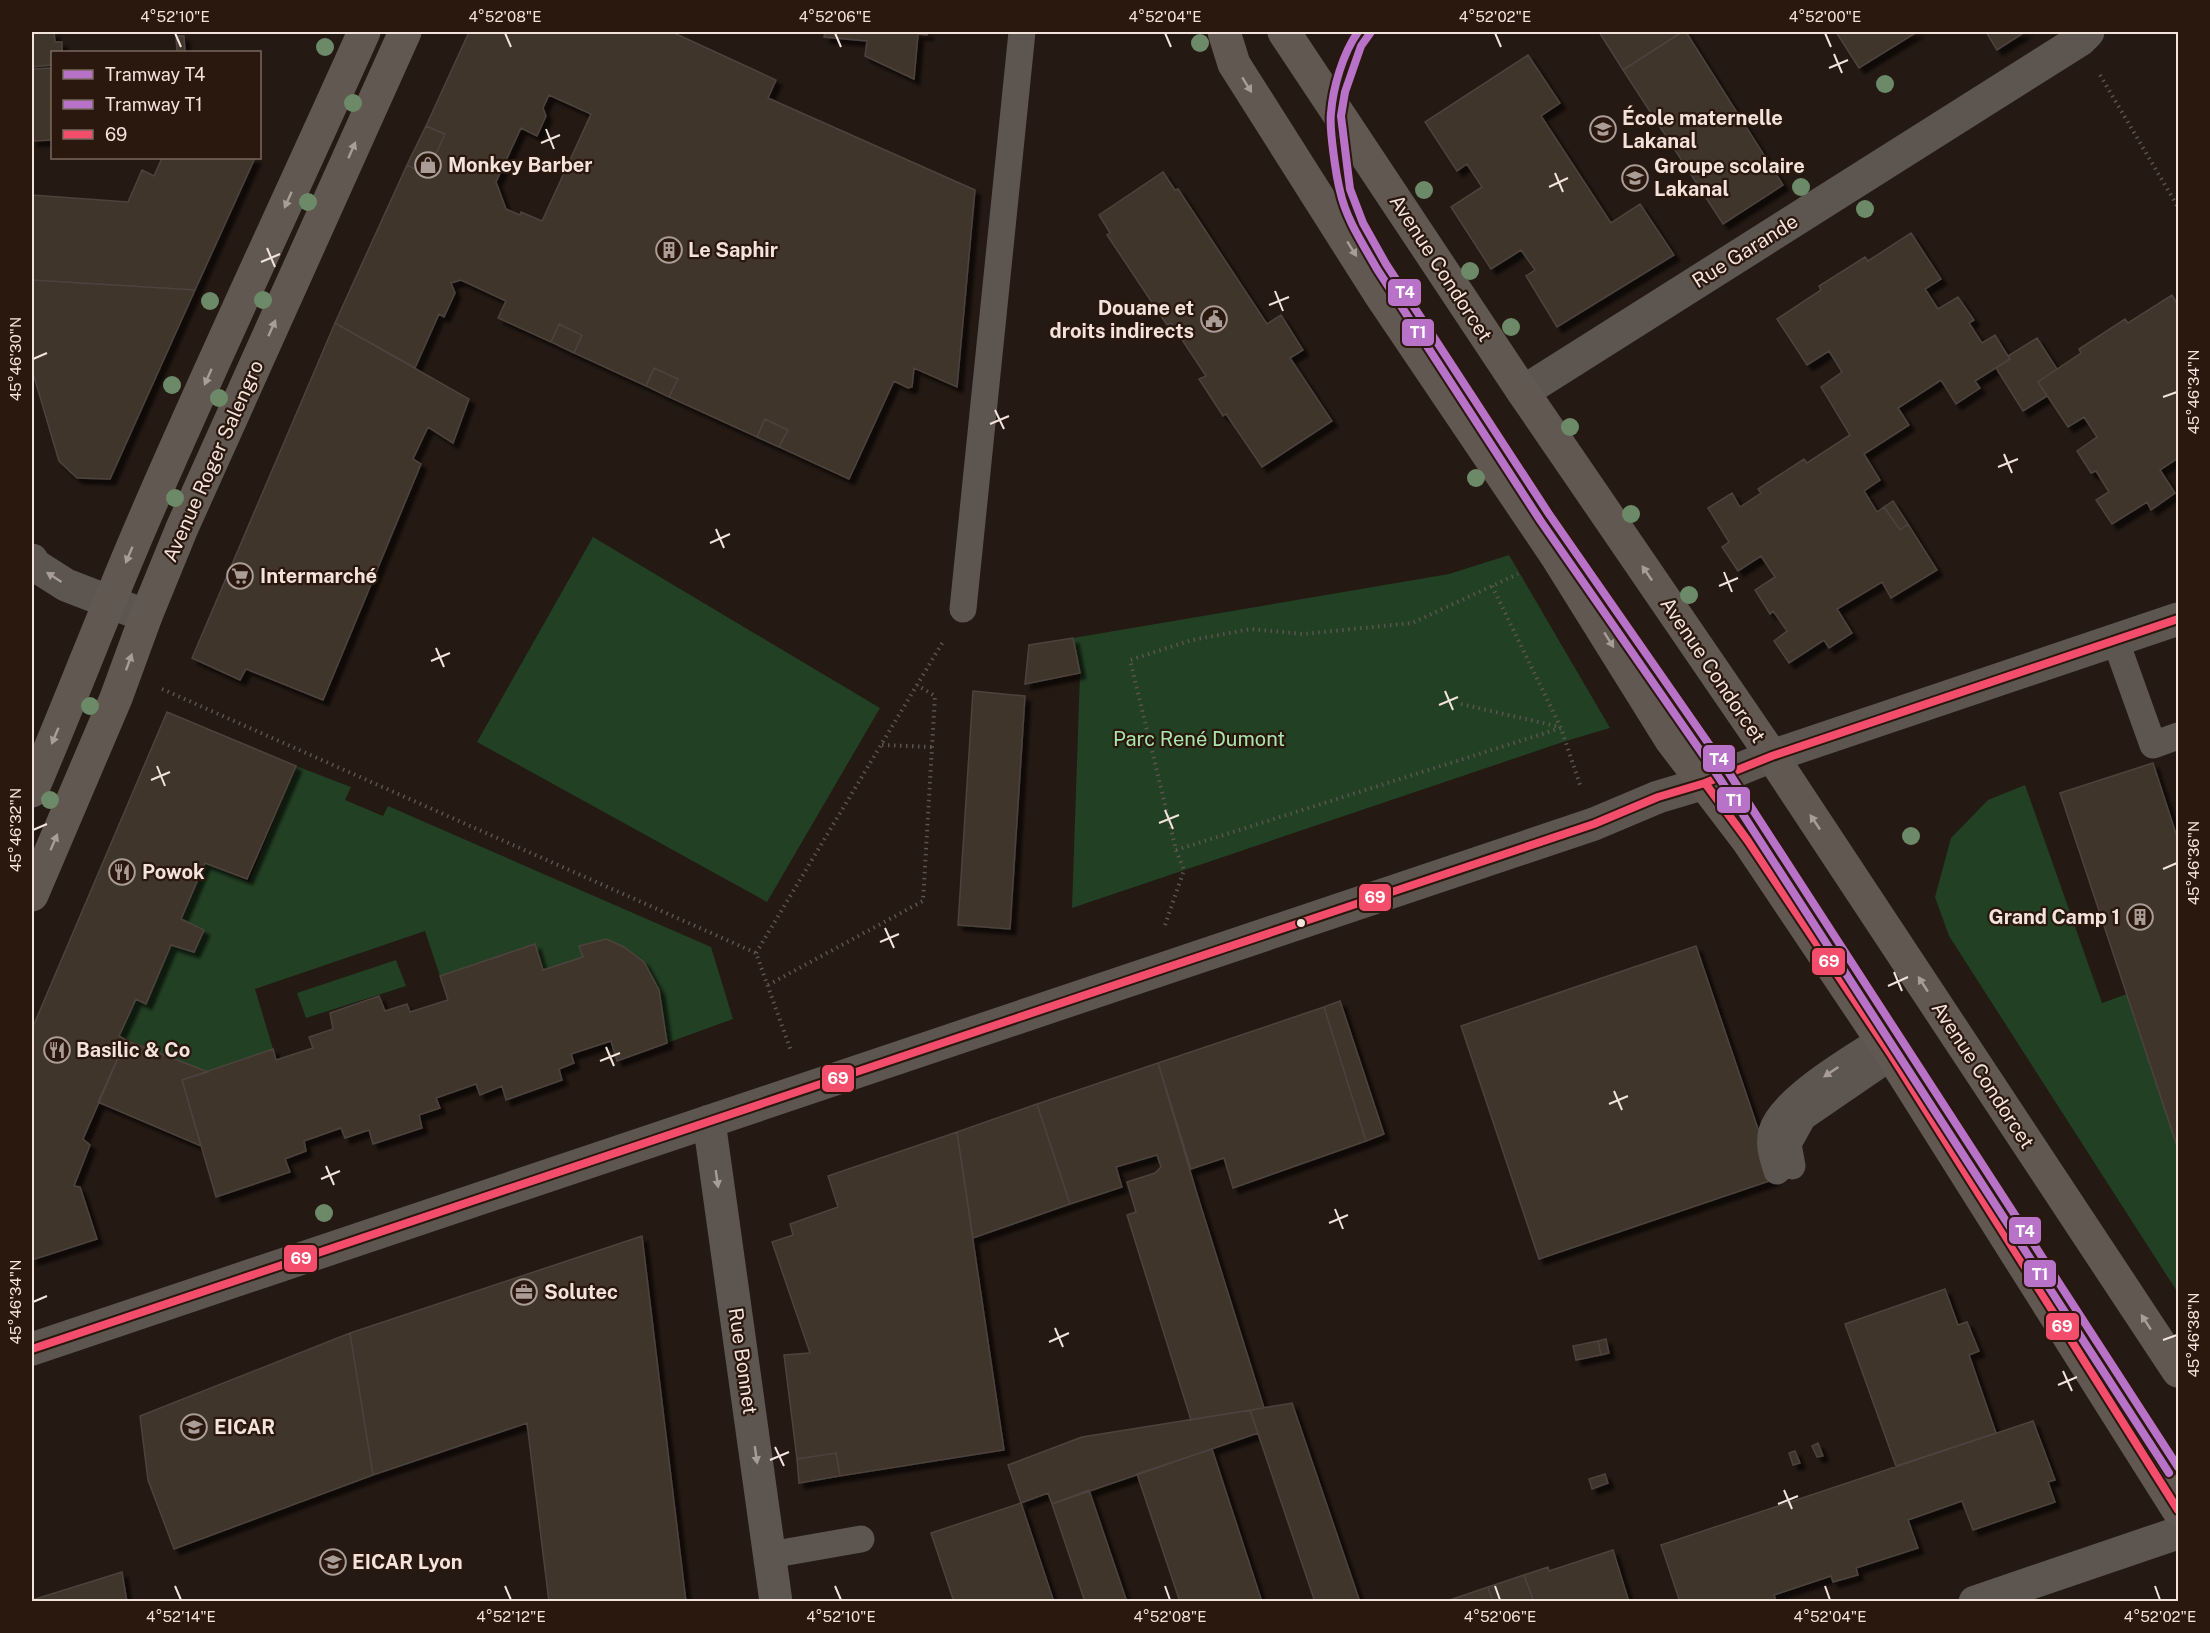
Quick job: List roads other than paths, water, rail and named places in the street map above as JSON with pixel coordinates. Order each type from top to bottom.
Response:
[{"type":"street","name":"Avenue Roger Salengro","points":[[32,791],[78,684],[108,602],[364,32]]},
{"type":"street","name":"Avenue Roger Salengro","points":[[32,896],[183,528],[405,32]]},
{"type":"street","points":[[1224,32],[1234,63],[1379,293],[1557,557],[1671,740],[1748,841],[1886,1048],[2178,1510]]},
{"type":"street","name":"Avenue Condorcet","points":[[1284,32],[1523,392],[1772,756],[2178,1371]]},
{"type":"street","name":"Rue Garande","points":[[1523,392],[2076,41]]},
{"type":"street","points":[[32,560],[33,564],[66,585],[146,616]]},
{"type":"street","points":[[32,1348],[1594,824],[1772,756],[2178,619]]},
{"type":"street","name":"Rue Bonnet","points":[[709,1121],[776,1602]]},
{"type":"street","points":[[1975,1602],[2178,1533]]},
{"type":"lane","points":[[963,609],[1022,32]]},
{"type":"lane","points":[[2115,639],[2153,745],[2178,736]]},
{"type":"lane","points":[[1784,1169],[1771,1150],[1772,1131],[1781,1113],[1822,1079],[1886,1048]]},
{"type":"lane","points":[[770,1555],[861,1539]]},
{"type":"tram line","name":"T1","points":[[1358,32],[1340,71],[1334,92],[1331,120],[1333,152],[1340,191],[1346,211],[1361,241],[1540,520],[1720,779],[2169,1473]]},
{"type":"tram line","name":"T4","points":[[1371,32],[1361,46],[1345,92],[1341,116],[1350,189],[1363,223],[1386,264],[1549,514],[1729,773],[2178,1467]]},
{"type":"place","name":"École maternelle Lakanal","points":[[1603,129]]},
{"type":"place","name":"Monkey Barber","points":[[428,165]]},
{"type":"place","name":"Groupe scolaire Lakanal","points":[[1635,178]]},
{"type":"place","name":"Le Saphir","points":[[669,250]]},
{"type":"place","name":"Douane et droits indirects","points":[[1214,319]]},
{"type":"place","name":"Intermarché","points":[[240,576]]},
{"type":"place","name":"Powok","points":[[122,872]]},
{"type":"place","name":"Grand Camp 1","points":[[2140,917]]},
{"type":"place","name":"Basilic & Co","points":[[57,1050]]},
{"type":"place","name":"Solutec","points":[[524,1292]]},
{"type":"place","name":"EICAR","points":[[194,1427]]},
{"type":"place","name":"EICAR Lyon","points":[[333,1562]]},
{"type":"park label","name":"Parc René Dumont","points":[[1199,739]]}]
